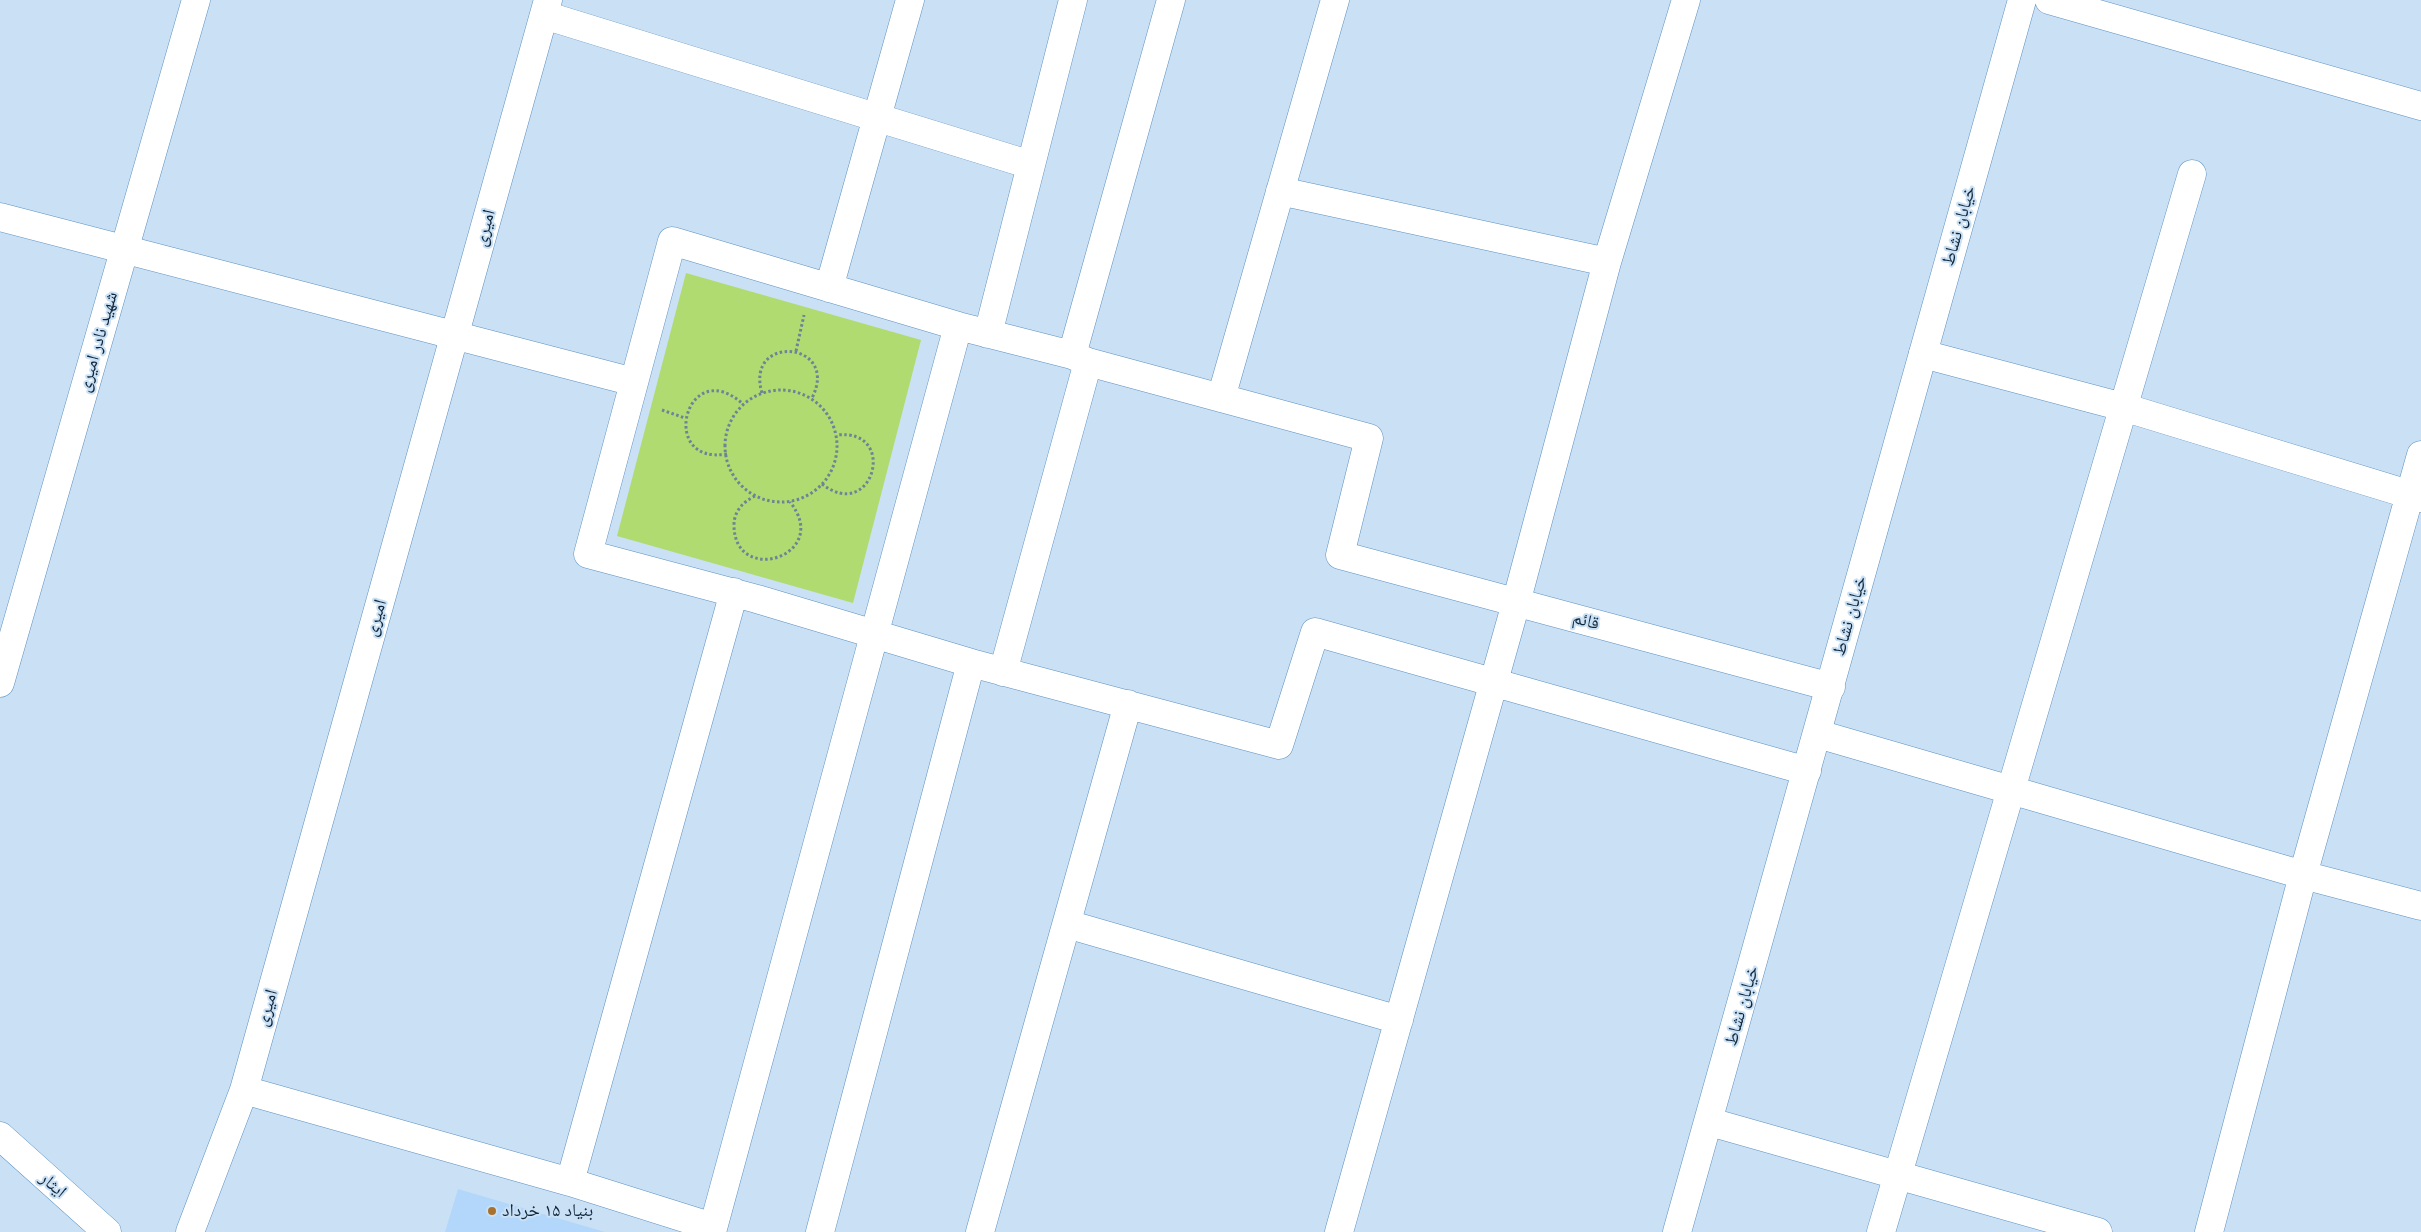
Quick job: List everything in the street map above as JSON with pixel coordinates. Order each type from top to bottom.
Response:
[{"type":"street","name":"شهید نادر امیری","points":[[0,683],[6,643],[124,250],[196,0]]},
{"type":"street","points":[[830,288],[910,0]]},
{"type":"street","points":[[988,334],[1073,0]]},
{"type":"street","points":[[1003,672],[1171,0]]},
{"type":"street","points":[[1336,0],[1221,398],[958,326],[672,241],[588,554],[734,592],[874,632],[1003,672],[1279,745],[1315,632],[1807,771]]},
{"type":"street","points":[[1339,1232],[1516,603],[1607,262],[1686,0]]},
{"type":"street","name":"خیابان نشاط","points":[[1677,1232],[1710,1122],[2022,0]]},
{"type":"street","points":[[2049,0],[2421,106]]},
{"type":"street","points":[[546,8],[877,118],[1031,165]]},
{"type":"street","name":"امیری","points":[[190,1232],[244,1090],[546,8]]},
{"type":"street","points":[[1882,1232],[2192,174]]},
{"type":"street","points":[[1280,191],[1607,262]]},
{"type":"street","points":[[0,217],[456,334],[634,382]]},
{"type":"street","points":[[244,1090],[570,1182],[712,1229],[958,326]]},
{"type":"street","points":[[1923,354],[2123,407],[2415,496]]},
{"type":"street","name":"قائم","points":[[1221,398],[1370,438],[1340,555],[1831,686]]},
{"type":"street","points":[[2209,1232],[2303,875],[2415,496],[2421,455]]},
{"type":"street","points":[[570,1182],[734,592]]},
{"type":"street","points":[[820,1232],[971,663]]},
{"type":"street","points":[[980,1232],[1128,704]]},
{"type":"street","points":[[1818,734],[2303,875],[2421,906]]},
{"type":"street","points":[[1067,924],[1399,1020]]},
{"type":"street","points":[[1710,1122],[2098,1232]]},
{"type":"street","name":"ایثار","points":[[0,1136],[107,1232]]},
{"type":"path","points":[[762,393],[759,374],[769,358],[786,350],[796,351],[805,355],[817,370],[818,380],[812,398]]},
{"type":"path","points":[[775,389],[794,390],[812,398],[826,411],[836,435],[838,445],[835,464],[822,484],[814,492],[798,500],[780,503],[762,500],[746,490],[734,477],[726,459],[725,440],[729,421],[743,404],[756,394],[775,389]]},
{"type":"path","points":[[727,454],[716,456],[696,448],[689,440],[685,429],[688,408],[704,394],[714,391],[735,396],[743,404]]},
{"type":"path","points":[[822,484],[830,490],[849,494],[858,490],[872,476],[874,458],[870,448],[855,436],[836,435]]},
{"type":"path","points":[[755,496],[743,502],[737,511],[734,522],[734,534],[738,544],[746,553],[767,561],[778,559],[788,553],[796,545],[800,535],[801,524],[798,512],[789,502]]},
{"type":"shaded area","name":"بنیاد ۱۵ خرداد","points":[[458,1189],[605,1232],[445,1232]]},
{"type":"green space","points":[[686,273],[921,340],[853,603],[617,536]]},
{"type":"place","name":"بنیاد ۱۵ خرداد","points":[[492,1211]]}]
